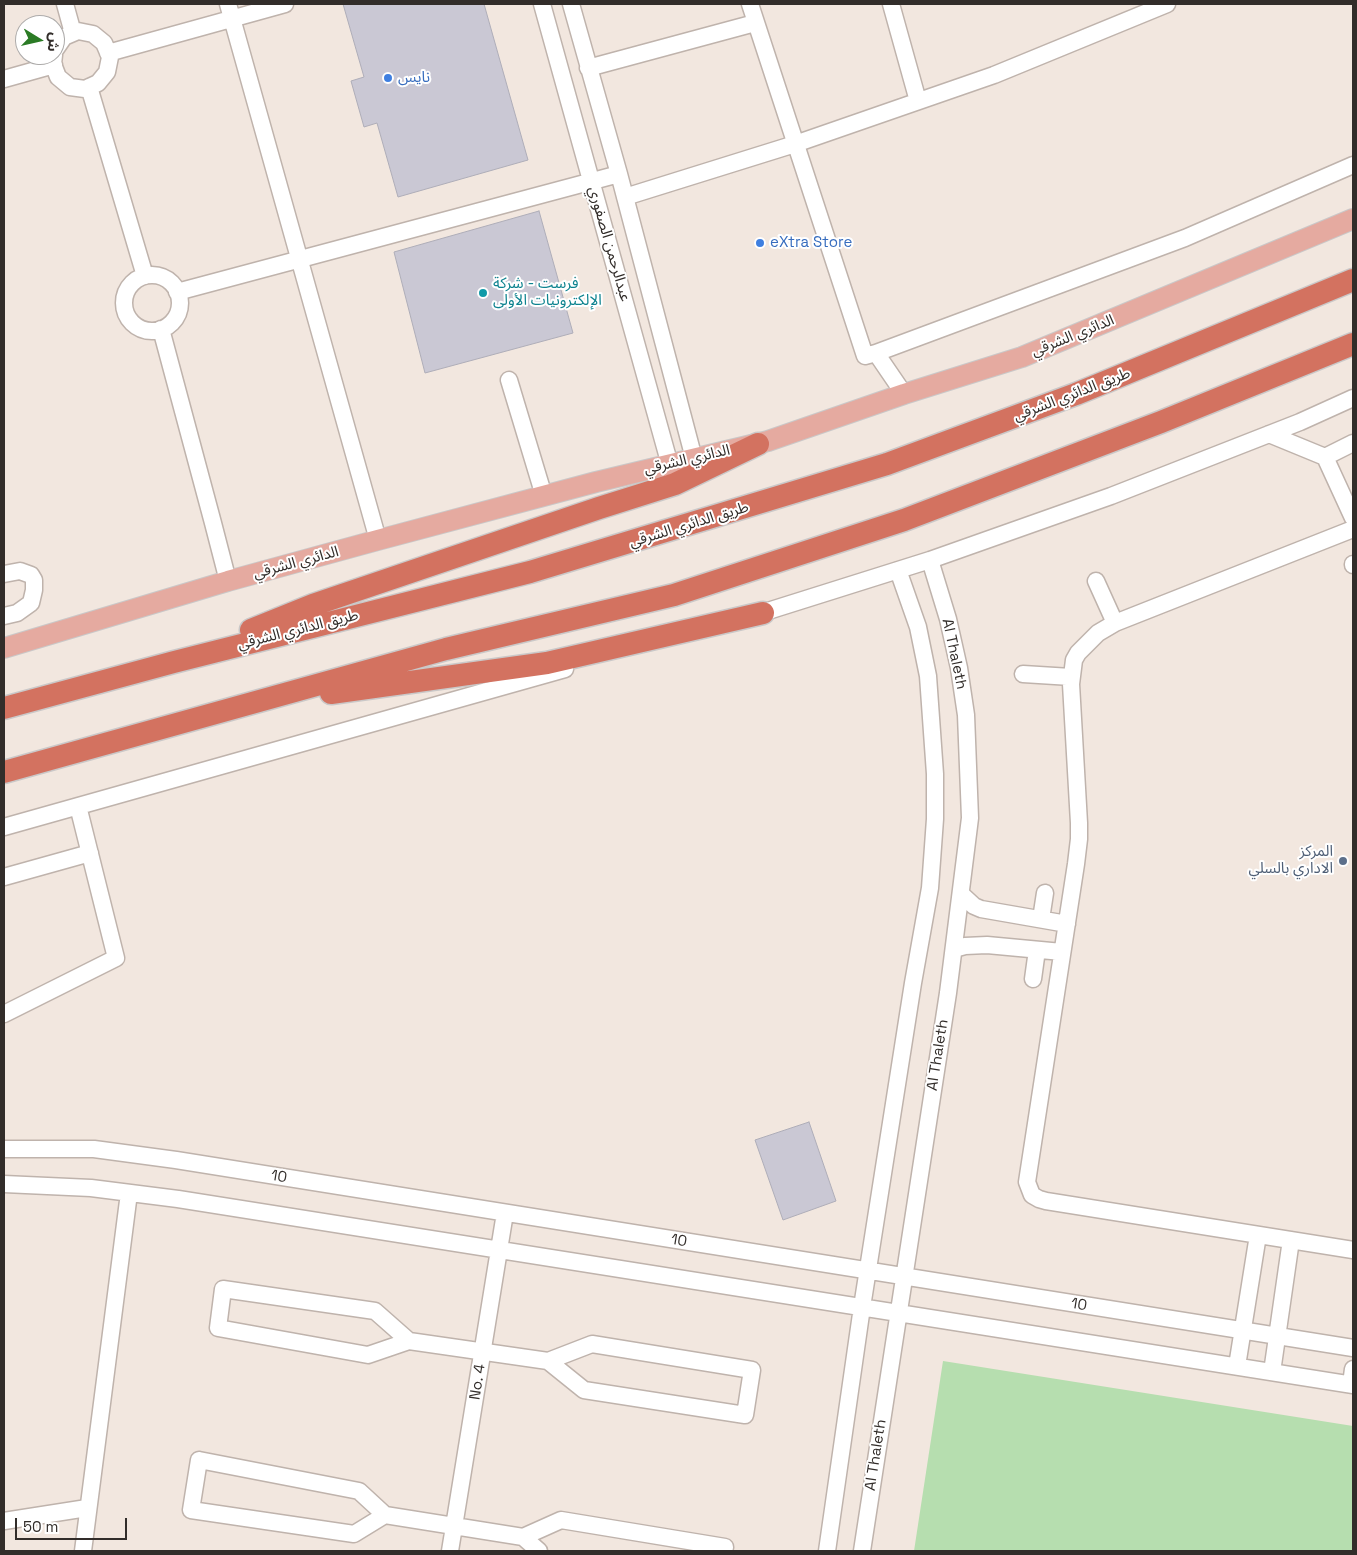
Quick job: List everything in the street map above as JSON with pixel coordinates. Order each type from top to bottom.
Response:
[{"type":"highway","name":"طريق الدائري الشرقي","points":[[4,708],[174,662],[530,572],[887,464],[1076,394],[1353,280]]},
{"type":"highway","points":[[4,772],[446,649],[674,595],[904,520],[1161,422],[1353,344]]},
{"type":"highway","points":[[174,662],[313,605],[599,508],[673,474],[758,444]]},
{"type":"highway","points":[[240,705],[547,663],[763,613]]},
{"type":"main road","name":"الدائري الشرقي","points":[[758,444],[904,394],[1022,357],[1353,219]]},
{"type":"main road","name":"الدائري الشرقي","points":[[4,648],[228,581],[596,482],[673,474]]},
{"type":"street","points":[[65,4],[73,33]]},
{"type":"street","points":[[108,53],[230,11],[285,4]]},
{"type":"street","name":"عبدالرحمن الصفوري","points":[[542,4],[673,474]]},
{"type":"street","name":"عبدالرحمن الصفوري","points":[[571,4],[625,196],[696,466]]},
{"type":"street","points":[[750,4],[865,356],[1185,238],[1353,165]]},
{"type":"street","points":[[890,4],[918,101]]},
{"type":"street","points":[[625,196],[795,144],[994,75],[1167,4]]},
{"type":"street","points":[[230,11],[378,540]]},
{"type":"street","points":[[588,68],[755,23]]},
{"type":"street","points":[[56,65],[58,77],[70,87],[85,89],[98,83],[107,72],[110,57],[104,43],[93,34],[78,31],[65,37]]},
{"type":"street","points":[[4,79],[36,65]]},
{"type":"street","points":[[89,87],[145,276]]},
{"type":"street","points":[[177,292],[619,174]]},
{"type":"street","points":[[149,274],[164,276],[175,286],[177,292],[180,299],[178,315],[168,326],[155,332],[140,329],[129,320],[124,306],[126,291],[135,280],[149,274]]},
{"type":"street","points":[[161,329],[228,581]]},
{"type":"street","points":[[876,353],[904,394]]},
{"type":"street","points":[[510,380],[544,496]]},
{"type":"street","points":[[4,827],[763,613],[930,560],[1111,496],[1269,434],[1353,398]]},
{"type":"street","points":[[1269,434],[1325,457],[1353,518]]},
{"type":"street","points":[[1325,457],[1353,443]]},
{"type":"street","points":[[1353,529],[1115,623],[1098,634],[1078,653],[1074,660],[1071,677],[1079,823],[1076,864],[1027,1178],[1032,1194],[1039,1200],[1353,1250]]},
{"type":"street","name":"Al Thaleth","points":[[862,1551],[954,949],[970,818],[966,716],[959,668],[948,619],[930,560]]},
{"type":"street","points":[[4,574],[20,570],[31,574],[34,580],[31,603],[17,613],[4,616]]},
{"type":"street","name":"Al Thaleth","points":[[827,1551],[912,983],[930,888],[935,819],[935,774],[928,676],[918,627],[898,570]]},
{"type":"street","points":[[1096,581],[1115,623]]},
{"type":"street","points":[[1023,674],[1071,677]]},
{"type":"street","points":[[4,1014],[116,958],[78,806]]},
{"type":"street","points":[[4,877],[90,853]]},
{"type":"street","points":[[960,894],[974,906],[981,909],[1067,924]]},
{"type":"street","points":[[1041,919],[1045,894]]},
{"type":"street","points":[[954,949],[981,945],[1062,952]]},
{"type":"street","points":[[1033,979],[1037,950]]},
{"type":"street","name":"10","points":[[4,1148],[94,1149],[176,1160],[1353,1348]]},
{"type":"street","points":[[4,1184],[92,1188],[129,1192],[1272,1372],[1352,1379]]},
{"type":"street","points":[[83,1551],[129,1192]]},
{"type":"street","name":"No. 4","points":[[450,1551],[505,1213]]},
{"type":"street","points":[[1237,1366],[1258,1235]]},
{"type":"street","points":[[1272,1372],[1291,1240]]},
{"type":"street","points":[[409,1341],[375,1311],[223,1289],[218,1328],[368,1355],[409,1341],[548,1361],[592,1344],[752,1370],[745,1415],[584,1390],[548,1361]]},
{"type":"street","points":[[384,1515],[354,1534],[192,1510],[199,1460],[359,1491],[384,1515],[523,1537],[539,1551]]},
{"type":"street","points":[[4,1521],[87,1508]]},
{"type":"street","points":[[523,1537],[561,1520],[725,1547],[724,1551]]},
{"type":"green space","points":[[943,1361],[1353,1426],[1353,1551],[914,1551]]},
{"type":"building","points":[[343,4],[484,4],[528,160],[398,197],[377,123],[364,127],[351,81],[364,77]]},
{"type":"building","name":"فرست - شركة الإلكترونيات الأولى","points":[[539,211],[573,333],[425,373],[394,252]]},
{"type":"building","points":[[809,1122],[836,1201],[783,1220],[755,1140]]},
{"type":"place","name":"نايس","points":[[388,78]]},
{"type":"place","name":"eXtra Store","points":[[760,243]]},
{"type":"place","name":"فرست - شركة الإلكترونيات الأولى","points":[[483,293]]},
{"type":"place","name":"المركز الاداري بالسلي","points":[[1343,861]]}]
